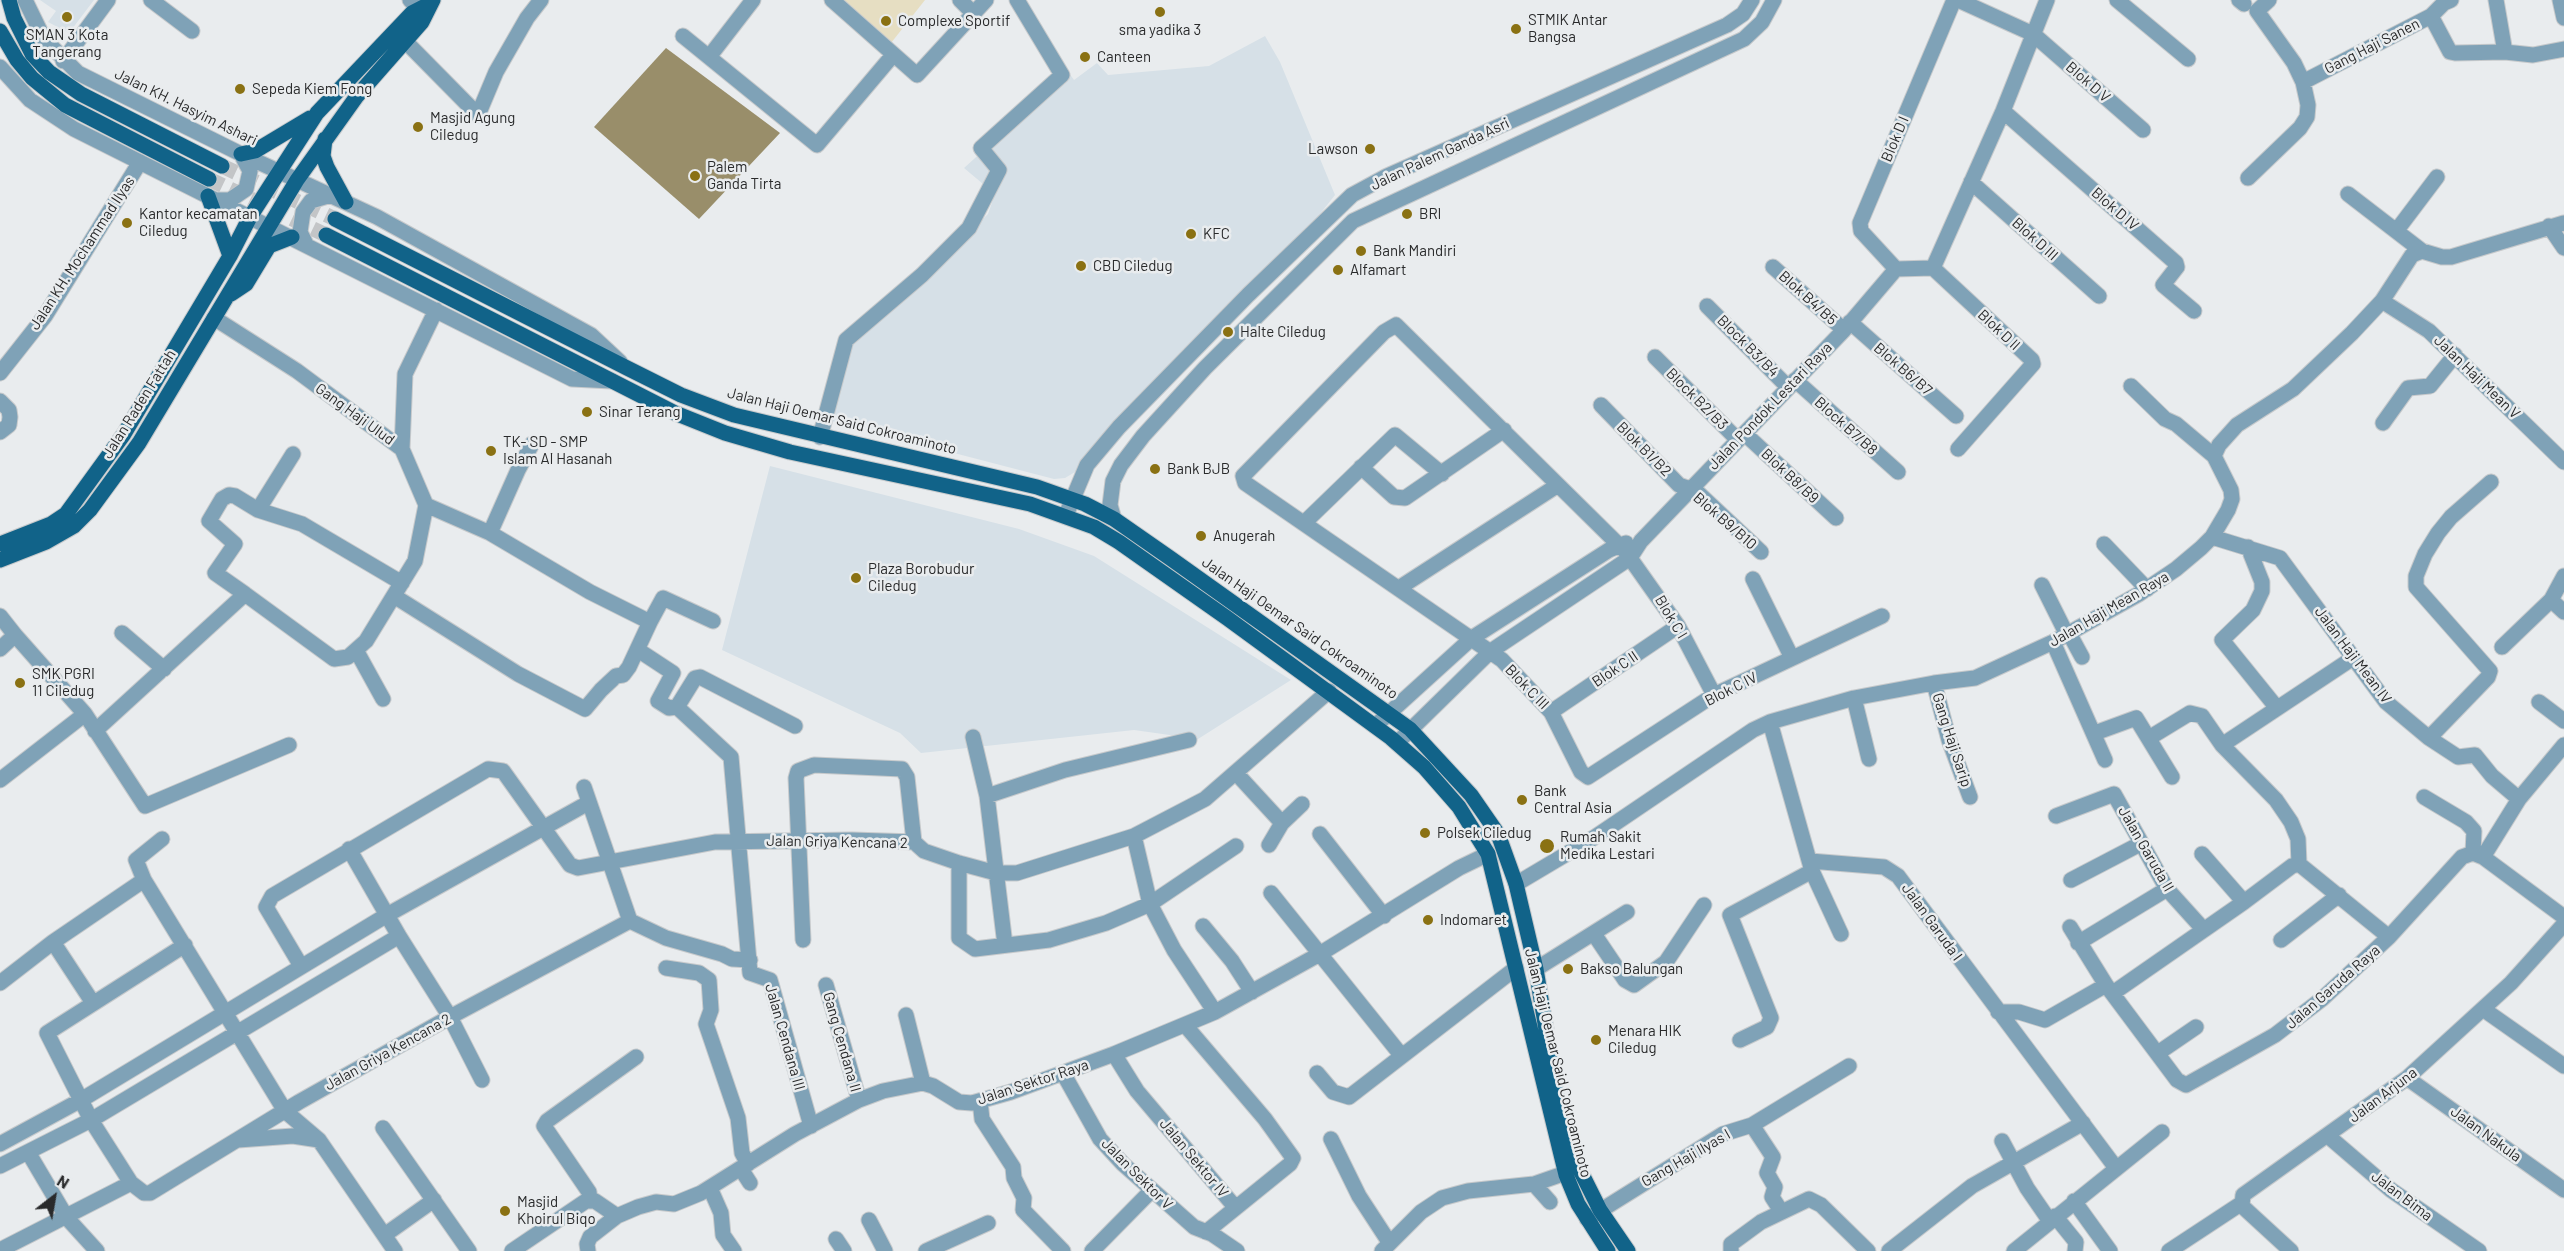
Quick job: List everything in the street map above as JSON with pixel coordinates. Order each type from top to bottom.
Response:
[{"type":"main road","points":[[9,0],[14,18],[32,54],[50,72],[81,94],[222,166]]},
{"type":"main road","points":[[241,154],[255,151],[317,113],[361,64],[423,3]]},
{"type":"main road","name":"Jalan Raden Fattah","points":[[0,560],[46,542],[74,526],[90,510],[139,443],[297,180],[357,96],[422,22],[423,3]]},
{"type":"main road","points":[[0,31],[16,60],[32,78],[65,105],[209,179]]},
{"type":"main road","name":"Jalan Raden Fattah","points":[[0,544],[51,524],[66,514],[124,434],[230,256],[250,217],[317,113]]},
{"type":"main road","points":[[325,139],[324,156],[327,167],[346,202]]},
{"type":"main road","points":[[213,198],[230,256]]},
{"type":"main road","name":"Jalan Haji Oemar Said Cokroaminoto","points":[[335,219],[681,395],[734,415],[1036,487],[1114,519],[1410,729],[1471,795],[1498,834],[1516,884],[1536,969],[1572,1171],[1628,1251]]},
{"type":"main road","name":"Jalan Haji Oemar Said Cokroaminoto","points":[[326,235],[675,413],[724,433],[790,452],[1030,504],[1066,515],[1119,542],[1329,690],[1397,743],[1424,767],[1458,807],[1488,854],[1516,969],[1572,1171],[1587,1219],[1608,1251]]},
{"type":"main road","points":[[228,294],[246,284],[269,246],[292,237]]},
{"type":"main road","points":[[124,434],[139,443]]},
{"type":"street","name":"Jalan KH. Hasyim Ashari","points":[[25,0],[34,24],[44,39],[63,61],[92,81],[297,180]]},
{"type":"street","points":[[63,61],[108,0]]},
{"type":"street","points":[[151,0],[192,31]]},
{"type":"street","points":[[405,41],[478,115],[496,72],[526,18],[540,0]]},
{"type":"street","points":[[832,0],[917,75],[986,0]]},
{"type":"street","points":[[820,437],[846,340],[922,275],[969,228],[999,170],[981,148],[1062,75],[1017,0]]},
{"type":"street","name":"Jalan Palem Ganda Asri","points":[[1066,515],[1087,465],[1119,427],[1191,352],[1352,195],[1387,176],[1727,25],[1743,14],[1752,0]]},
{"type":"street","name":"Jalan Palem Ganda Asri","points":[[1114,519],[1110,494],[1113,481],[1121,465],[1143,436],[1205,368],[1353,221],[1744,39],[1762,22],[1774,0]]},
{"type":"street","name":"Blok D V","points":[[1956,0],[2033,34],[2143,130]]},
{"type":"street","name":"Blok D I","points":[[1896,269],[1861,231],[1860,223],[1956,0]]},
{"type":"street","points":[[1896,269],[1933,268],[2003,111],[2047,0]]},
{"type":"street","points":[[2116,0],[2188,59]]},
{"type":"street","points":[[2248,178],[2300,128],[2307,117],[2308,105],[2303,82],[2294,63],[2257,11],[2269,0]]},
{"type":"street","points":[[2431,16],[2444,3],[2451,0]]},
{"type":"street","points":[[2496,0],[2505,52]]},
{"type":"street","points":[[2560,0],[2564,18]]},
{"type":"street","points":[[708,57],[749,2]]},
{"type":"street","name":"Gang Haji Sanen","points":[[2303,82],[2431,16],[2450,52],[2505,52],[2533,55],[2564,49]]},
{"type":"street","points":[[683,36],[817,146],[893,55]]},
{"type":"street","points":[[0,67],[30,100],[74,129],[269,226]]},
{"type":"street","name":"Blok D IV","points":[[2003,111],[2176,263],[2177,267],[2163,285],[2194,311]]},
{"type":"street","points":[[213,198],[230,200],[246,189],[250,171],[241,154]]},
{"type":"street","name":"Jalan KH. Mochammad Ilyas","points":[[0,373],[45,316],[140,162]]},
{"type":"street","points":[[2397,230],[2437,177]]},
{"type":"street","name":"Jalan Haji Oemar Said Cokroaminoto","points":[[297,180],[346,202],[591,335],[627,368]]},
{"type":"street","name":"Blok D III","points":[[1971,182],[2099,296]]},
{"type":"street","points":[[2348,194],[2422,251],[2451,257],[2556,224],[2564,248]]},
{"type":"street","points":[[306,244],[300,232],[303,212],[311,201],[331,195]]},
{"type":"street","name":"Jalan Haji Oemar Said Cokroaminoto","points":[[269,226],[572,379],[612,381]]},
{"type":"street","points":[[2131,386],[2165,419],[2179,426],[2214,456],[2236,425],[2293,389],[2382,301],[2412,255],[2422,251]]},
{"type":"street","name":"Blok B4/B5","points":[[1773,267],[1847,326]]},
{"type":"street","name":"Blok D II","points":[[1933,268],[2032,360],[2032,364],[1958,449]]},
{"type":"street","name":"Jalan Pondok Lestari Raya","points":[[1397,743],[1491,651],[1630,558],[1641,541],[1847,326],[1896,269]]},
{"type":"street","name":"Jalan Haji Mean V","points":[[2382,301],[2429,331],[2564,462]]},
{"type":"street","name":"Block B3/B4","points":[[1707,306],[1791,383]]},
{"type":"street","points":[[402,449],[405,374],[436,310]]},
{"type":"street","name":"Gang Haji Ulud","points":[[214,318],[297,371],[402,449],[426,505]]},
{"type":"street","name":"Blok C I","points":[[1304,523],[1245,483],[1243,476],[1384,332],[1396,325],[1630,558],[1678,626],[1714,695]]},
{"type":"street","name":"Blok B6/B7","points":[[1847,326],[1956,416]]},
{"type":"street","points":[[1191,352],[1205,368]]},
{"type":"street","points":[[2383,423],[2408,388],[2430,386],[2455,355]]},
{"type":"street","name":"Block B2/B3","points":[[1655,357],[1741,437]]},
{"type":"street","name":"Block B7/B8","points":[[1791,383],[1898,472]]},
{"type":"street","points":[[0,401],[9,410],[10,417],[9,425],[0,432]]},
{"type":"street","name":"Blok B1/B2","points":[[1601,405],[1679,485],[1689,490]]},
{"type":"street","points":[[1361,467],[1397,499],[1409,496],[1504,430]]},
{"type":"street","points":[[1304,523],[1395,435],[1442,474]]},
{"type":"street","name":"Blok B8/B9","points":[[1741,437],[1836,518]]},
{"type":"street","points":[[490,533],[532,444]]},
{"type":"street","points":[[258,510],[293,454]]},
{"type":"street","name":"Jalan Haji Mean Raya","points":[[1516,884],[1595,837],[1753,730],[1770,722],[1854,698],[1975,678],[2063,637],[2147,589],[2176,569],[2212,537],[2232,499],[2225,474],[2214,456]]},
{"type":"street","points":[[2429,738],[2488,676],[2490,671],[2416,588],[2414,582],[2425,554],[2438,533],[2451,517],[2491,482]]},
{"type":"street","points":[[1400,588],[1558,485]]},
{"type":"street","name":"Blok B9/B10","points":[[1689,490],[1696,491],[1761,552]]},
{"type":"street","points":[[650,622],[590,592],[490,533],[426,505],[415,561],[398,590],[366,641],[342,660],[334,659],[215,573],[235,544],[209,522],[222,499],[229,495],[235,496],[258,510],[303,524],[398,590],[518,674],[585,709],[616,676],[623,675],[663,598],[713,621]]},
{"type":"street","name":"Blok C III","points":[[1304,523],[1491,651],[1551,712],[1581,772],[1588,777]]},
{"type":"street","name":"Jalan Haji Mean IV","points":[[2212,537],[2280,558],[2386,702],[2429,738],[2458,757],[2475,755],[2492,776],[2519,799]]},
{"type":"street","points":[[1375,726],[1472,638],[1618,545],[1641,541]]},
{"type":"street","points":[[2104,544],[2147,589]]},
{"type":"street","points":[[2248,547],[2262,582],[2262,591],[2253,610],[2222,640],[2277,708]]},
{"type":"street","points":[[2502,647],[2551,600],[2564,576]]},
{"type":"street","points":[[1753,579],[1792,658]]},
{"type":"street","points":[[2042,585],[2063,637],[2105,760]]},
{"type":"street","points":[[95,732],[244,595]]},
{"type":"street","points":[[2551,600],[2554,606],[2564,612]]},
{"type":"street","points":[[0,616],[85,714],[145,806],[289,745]]},
{"type":"street","name":"Blok C IV","points":[[1588,777],[1714,695],[1882,616]]},
{"type":"street","name":"Blok C II","points":[[1551,712],[1678,626]]},
{"type":"street","points":[[123,633],[164,669]]},
{"type":"street","points":[[0,649],[15,636]]},
{"type":"street","points":[[2063,637],[2082,657]]},
{"type":"street","points":[[356,650],[383,699]]},
{"type":"street","points":[[638,650],[673,673],[658,701],[672,709],[677,707],[695,678],[700,677],[795,726]]},
{"type":"street","points":[[2222,745],[2277,708],[2300,696],[2353,658]]},
{"type":"street","name":"Gang Haji Sarip","points":[[1934,683],[1949,741],[1970,797]]},
{"type":"street","name":"Jalan Griya Kencana 2","points":[[301,966],[266,907],[267,901],[488,768],[502,771],[573,867],[585,868],[715,842],[800,840],[914,842],[924,851],[959,863],[996,873],[1017,873],[1134,836],[1205,799],[1329,690]]},
{"type":"street","points":[[1854,698],[1869,759]]},
{"type":"street","points":[[2539,702],[2564,721]]},
{"type":"street","points":[[584,787],[628,920],[666,938],[732,959],[750,960],[743,906],[741,840],[732,757],[677,707]]},
{"type":"street","points":[[2149,738],[2190,713],[2195,712],[2202,716],[2222,745],[2276,800],[2291,822],[2298,839],[2299,864],[2389,937]]},
{"type":"street","points":[[0,780],[85,714]]},
{"type":"street","points":[[2095,733],[2136,718],[2172,777]]},
{"type":"street","points":[[1770,722],[1811,866],[1841,934]]},
{"type":"street","points":[[973,737],[987,796],[1005,945]]},
{"type":"street","points":[[987,796],[1065,770],[1189,740]]},
{"type":"street","points":[[2478,855],[2519,799],[2564,745]]},
{"type":"street","points":[[803,940],[796,778],[798,771],[814,765],[902,768],[907,777],[914,842]]},
{"type":"street","points":[[1236,773],[1282,823]]},
{"type":"street","name":"Jalan Garuda II","points":[[2056,816],[2114,794],[2167,889],[2204,930]]},
{"type":"street","points":[[2424,797],[2466,822],[2474,831],[2478,855],[2564,917]]},
{"type":"street","points":[[0,1144],[81,1100],[387,915],[588,803]]},
{"type":"street","points":[[1269,845],[1282,823],[1302,804]]},
{"type":"street","points":[[1320,834],[1384,916]]},
{"type":"street","points":[[1134,836],[1150,904],[1174,950],[1215,1012]]},
{"type":"street","points":[[162,839],[136,861],[144,880],[285,1111],[319,1140],[389,1246],[434,1200]]},
{"type":"street","points":[[2071,880],[2140,844]]},
{"type":"street","points":[[959,863],[959,938],[964,944],[975,948],[1048,940],[1106,924],[1150,904],[1236,846]]},
{"type":"street","points":[[350,849],[399,936],[450,1017],[482,1080]]},
{"type":"street","name":"Jalan Sektor Raya","points":[[923,1083],[958,1101],[980,1101],[1114,1054],[1215,1012],[1318,955],[1459,868],[1488,854]]},
{"type":"street","points":[[2202,854],[2244,902]]},
{"type":"street","name":"Jalan Garuda Raya","points":[[2110,989],[2180,1083],[2189,1084],[2296,1021],[2389,937],[2462,857],[2478,855]]},
{"type":"street","points":[[1998,1012],[2019,1012],[2045,1020],[2110,989],[2204,930],[2292,866],[2299,864]]},
{"type":"street","points":[[1740,1040],[1767,1027],[1771,1018],[1730,915],[1811,866]]},
{"type":"street","name":"Jalan Garuda I","points":[[1811,866],[1884,867],[1898,876],[2116,1168]]},
{"type":"street","points":[[0,983],[53,942],[144,880]]},
{"type":"street","points":[[2078,943],[2167,889]]},
{"type":"street","points":[[1271,893],[1318,955],[1401,1055]]},
{"type":"street","points":[[2281,940],[2339,895]]},
{"type":"street","points":[[1594,934],[1624,980],[1634,985],[1666,962],[1704,905]]},
{"type":"street","points":[[1536,969],[1627,912]]},
{"type":"street","name":"Jalan Griya Kencana 2","points":[[131,1183],[140,1192],[150,1193],[285,1111],[450,1017],[628,920]]},
{"type":"street","name":"Jalan Arjuna","points":[[2169,1251],[2242,1203],[2248,1190],[2328,1136],[2407,1078],[2511,983],[2564,924]]},
{"type":"street","points":[[1203,926],[1232,961],[1252,992]]},
{"type":"street","points":[[2070,927],[2078,943],[2110,989]]},
{"type":"street","points":[[0,1166],[91,1120],[399,936]]},
{"type":"street","points":[[53,942],[93,1003]]},
{"type":"street","points":[[0,1250],[67,1218],[131,1183],[91,1120],[47,1037],[47,1033],[185,945]]},
{"type":"street","name":"Jalan Cendana III","points":[[750,960],[751,975],[770,980],[811,1126]]},
{"type":"street","points":[[666,968],[699,972],[709,980],[711,1010],[706,1024],[738,1118],[742,1153],[750,1183]]},
{"type":"street","points":[[1317,1073],[1333,1092],[1349,1097],[1516,969]]},
{"type":"street","name":"Gang Cendana II","points":[[826,985],[859,1100]]},
{"type":"street","points":[[2483,1009],[2564,1065]]},
{"type":"street","points":[[588,1251],[587,1244],[590,1238],[618,1216],[656,1202],[674,1204],[710,1188],[811,1126],[859,1100],[892,1089],[923,1083],[906,1015]]},
{"type":"street","name":"Jalan Sektor IV","points":[[1114,1054],[1137,1091],[1235,1207],[1290,1164],[1293,1158],[1265,1119],[1185,1025]]},
{"type":"street","points":[[2158,1053],[2196,1027]]},
{"type":"street","points":[[590,1200],[590,1192],[544,1126],[547,1120],[636,1057]]},
{"type":"street","name":"Gang Haji Ilyas I","points":[[1587,1219],[1723,1134],[1752,1125],[1850,1066]]},
{"type":"street","name":"Jalan Sektor V","points":[[1063,1073],[1100,1139],[1151,1191],[1194,1227],[1237,1251]]},
{"type":"street","name":"Jalan Nakula","points":[[2407,1078],[2564,1190]]},
{"type":"street","points":[[980,1101],[982,1119],[1013,1167],[1014,1178],[1024,1198],[1023,1210],[1063,1251]]},
{"type":"street","points":[[1889,1251],[1972,1186],[2013,1165],[2083,1123]]},
{"type":"street","points":[[1752,1125],[1773,1157],[1767,1173],[1775,1187],[1772,1197],[1781,1211]]},
{"type":"street","points":[[383,1128],[469,1251]]},
{"type":"street","points":[[2014,1251],[2052,1218],[2162,1132]]},
{"type":"street","name":"Jalan Griya Kencana 2","points":[[236,1140],[293,1136],[319,1140]]},
{"type":"street","name":"Jalan Bima","points":[[2328,1136],[2391,1190],[2479,1251]]},
{"type":"street","points":[[1331,1139],[1385,1247],[1421,1212],[1442,1198],[1468,1191],[1534,1184],[1572,1171]]},
{"type":"street","points":[[2002,1141],[2013,1165],[2052,1218],[2076,1242],[2075,1251]]},
{"type":"street","points":[[28,1152],[67,1218],[97,1251]]},
{"type":"street","points":[[1534,1184],[1550,1202]]},
{"type":"street","points":[[710,1188],[721,1212],[723,1235],[734,1251]]},
{"type":"street","points":[[1092,1251],[1151,1191]]},
{"type":"street","points":[[590,1200],[618,1216]]},
{"type":"street","points":[[512,1251],[590,1200]]},
{"type":"street","points":[[1731,1251],[1731,1244],[1781,1211],[1803,1200],[1816,1201],[1868,1251]]},
{"type":"street","points":[[2074,1201],[2110,1251]]},
{"type":"street","points":[[2242,1203],[2246,1210],[2291,1251]]},
{"type":"street","points":[[1206,1232],[1235,1207]]},
{"type":"street","points":[[869,1221],[885,1251]]},
{"type":"street","points":[[926,1251],[988,1223]]},
{"type":"shaded area","name":"SMAN 3 Kota Tangerang","points":[[40,0],[94,0],[69,33],[48,22],[56,11]]},
{"type":"shaded area","name":"Complexe Sportif","points":[[837,0],[925,0],[891,43]]},
{"type":"shaded area","points":[[1265,36],[1280,62],[1335,195],[1305,233],[1138,396],[1075,472],[1065,478],[1054,479],[831,421],[856,322],[908,292],[988,214],[995,194],[964,168],[1069,73],[1074,80],[1097,63],[1108,75],[1209,66]]},
{"type":"shaded area","name":"Palem Ganda Tirta","points":[[666,48],[780,133],[699,219],[594,127]]},
{"type":"shaded area","points":[[770,466],[1019,529],[1094,556],[1291,680],[1198,739],[1134,730],[921,753],[900,733],[722,650]]},
{"type":"tunnel","points":[[222,166],[335,219]]},
{"type":"tunnel","points":[[209,179],[326,235]]},
{"type":"place","name":"sma yadika 3","points":[[1160,12]]},
{"type":"place","name":"SMAN 3 Kota Tangerang","points":[[67,17]]},
{"type":"place","name":"Complexe Sportif","points":[[886,21]]},
{"type":"place","name":"STMIK Antar Bangsa","points":[[1516,29]]},
{"type":"place","name":"Canteen","points":[[1085,57]]},
{"type":"place","name":"Sepeda Kiem Fong","points":[[240,89]]},
{"type":"place","name":"Masjid Agung Ciledug","points":[[418,127]]},
{"type":"place","name":"Lawson","points":[[1370,149]]},
{"type":"place","name":"Palem Ganda Tirta","points":[[695,176]]},
{"type":"place","name":"BRI","points":[[1407,214]]},
{"type":"place","name":"Kantor kecamatan Ciledug","points":[[127,223]]},
{"type":"place","name":"KFC","points":[[1191,234]]},
{"type":"place","name":"Bank Mandiri","points":[[1361,251]]},
{"type":"place","name":"CBD Ciledug","points":[[1081,266]]},
{"type":"place","name":"Alfamart","points":[[1338,270]]},
{"type":"place","name":"Halte Ciledug","points":[[1228,332]]},
{"type":"place","name":"Sinar Terang","points":[[587,412]]},
{"type":"place","name":"TK- SD - SMP Islam Al Hasanah","points":[[491,451]]},
{"type":"place","name":"Bank BJB","points":[[1155,469]]},
{"type":"place","name":"Anugerah","points":[[1201,536]]},
{"type":"place","name":"Plaza Borobudur Ciledug","points":[[856,578]]},
{"type":"place","name":"SMK PGRI 11 Ciledug","points":[[20,683]]},
{"type":"place","name":"Bank Central Asia","points":[[1522,800]]},
{"type":"place","name":"Polsek Ciledug","points":[[1425,833]]},
{"type":"place","name":"Rumah Sakit Medika Lestari","points":[[1547,846]]},
{"type":"place","name":"Indomaret","points":[[1428,920]]},
{"type":"place","name":"Bakso Balungan","points":[[1568,969]]},
{"type":"place","name":"Menara HIK Ciledug","points":[[1596,1040]]},
{"type":"place","name":"Masjid Khoirul Biqo","points":[[505,1211]]}]
